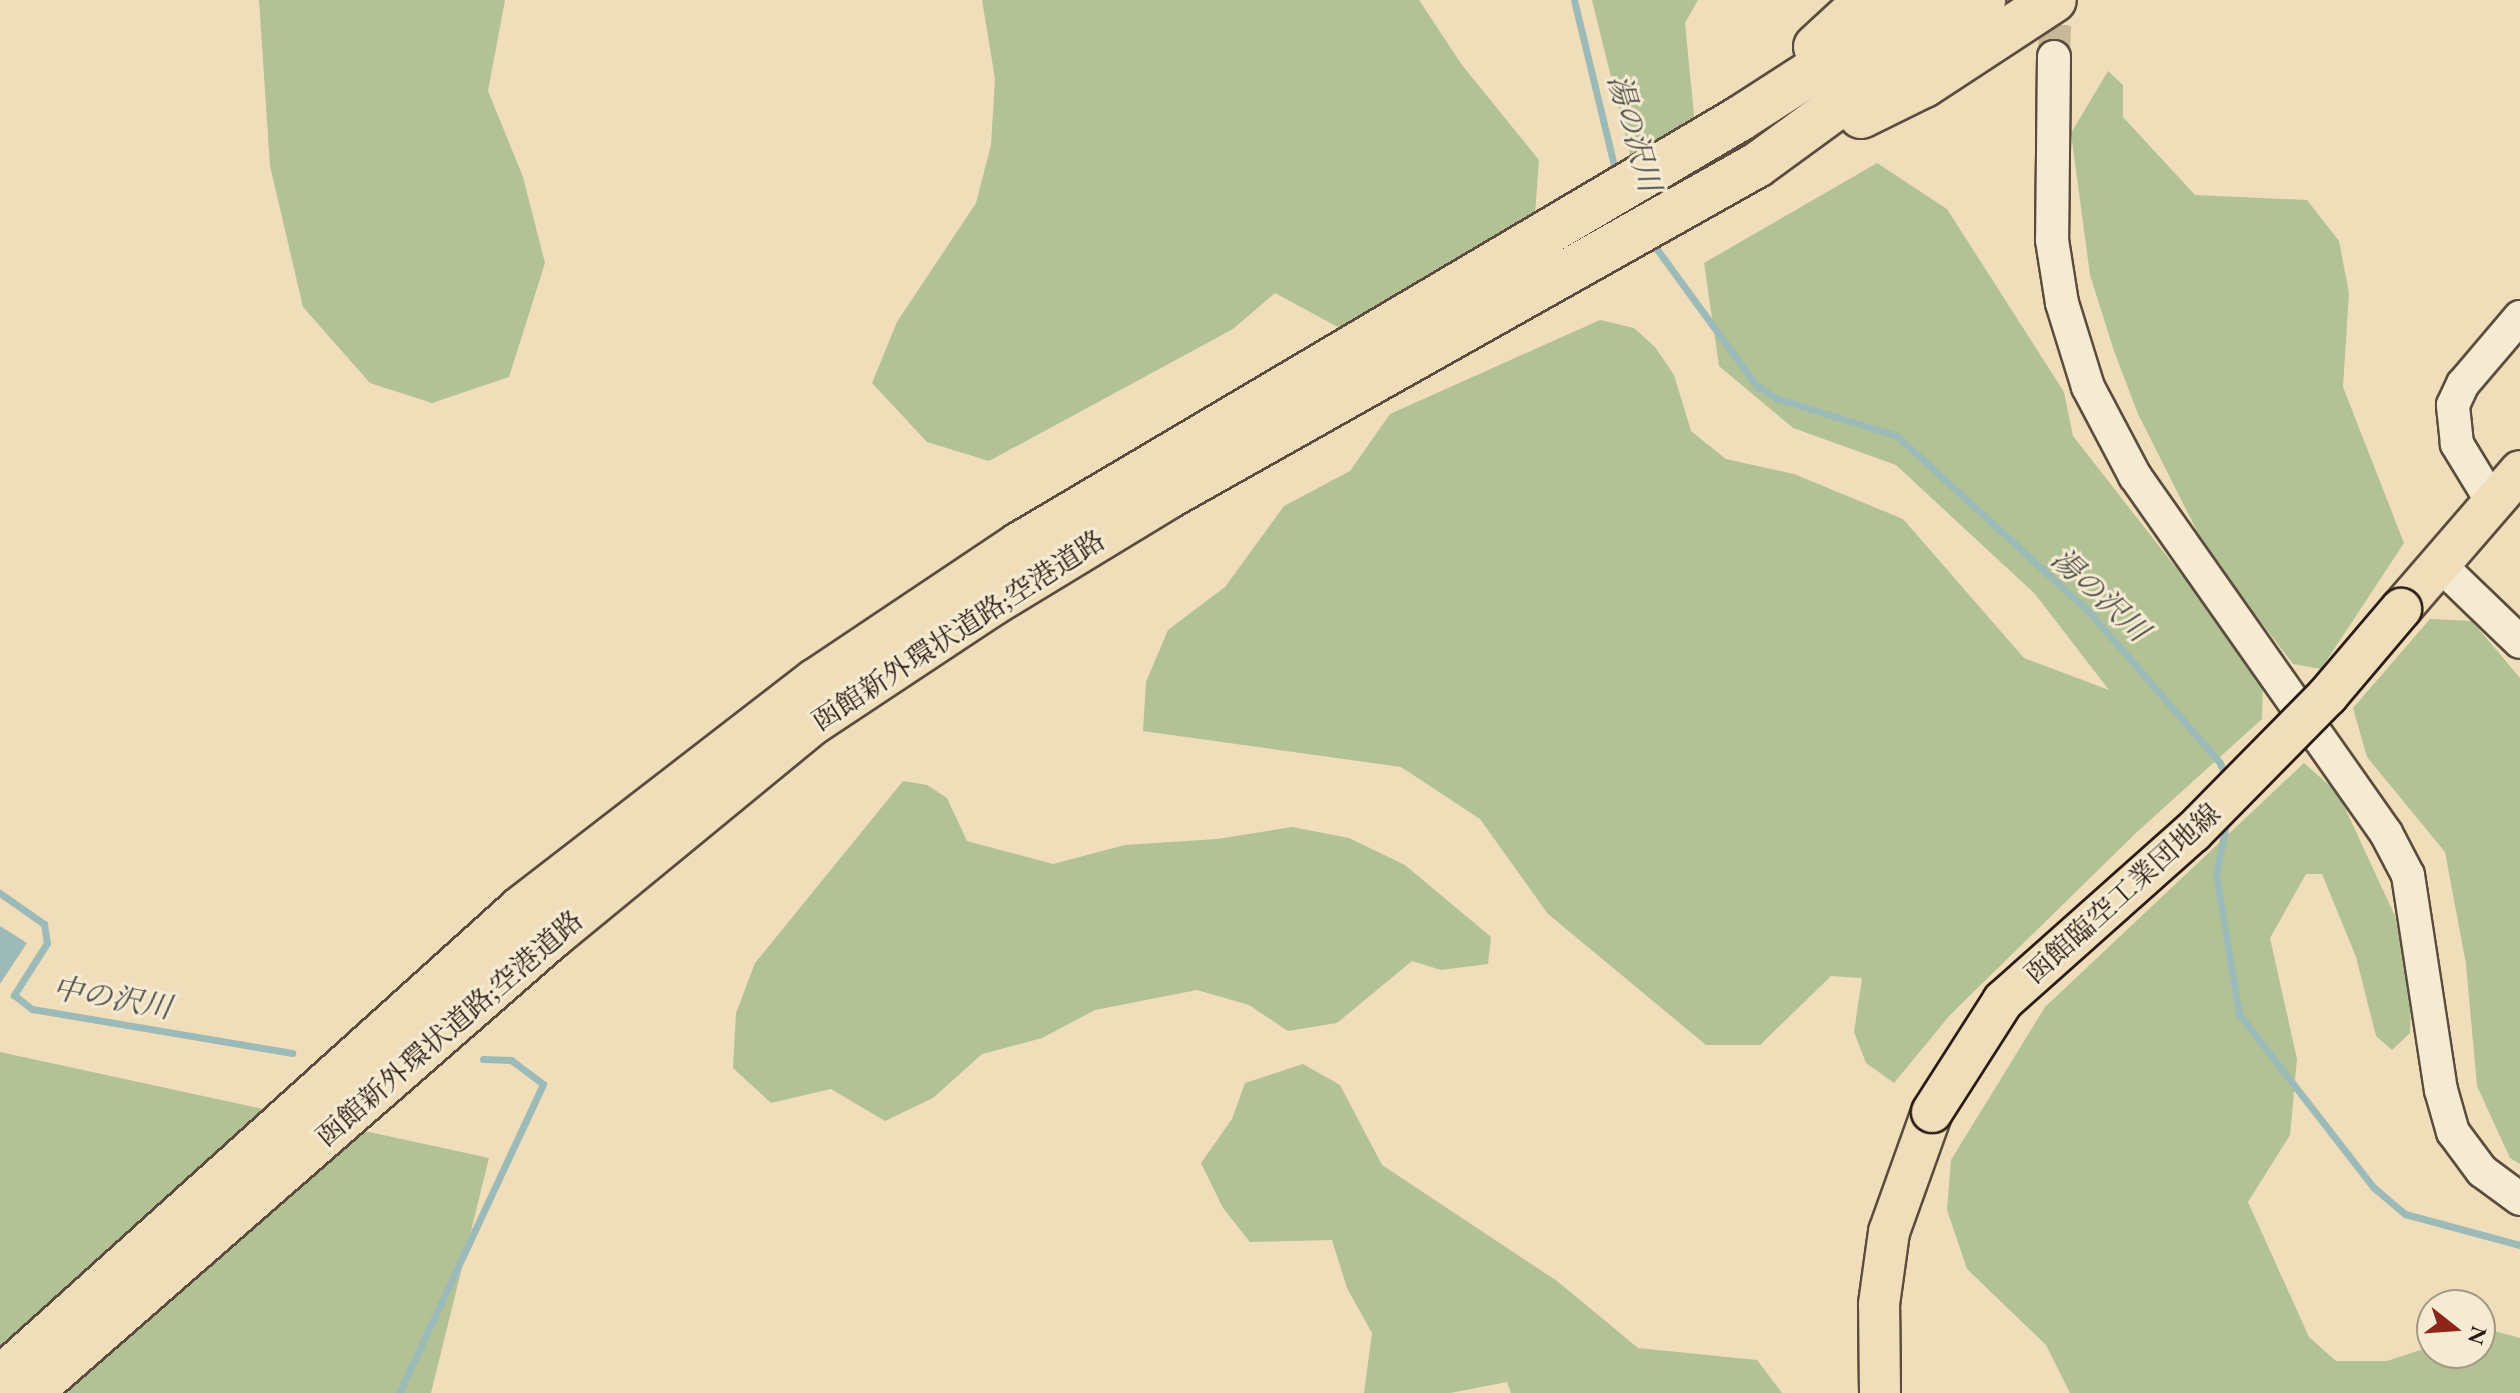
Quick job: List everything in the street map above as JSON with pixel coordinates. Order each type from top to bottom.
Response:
[{"type":"highway","points":[[1808,67],[1867,0]]},
{"type":"highway","points":[[1808,67],[1924,0]]},
{"type":"highway","points":[[1838,117],[1983,0]]},
{"type":"highway","points":[[1838,117],[1924,85],[2054,0]]},
{"type":"highway","name":"函館新外環状道路;空港道路","points":[[29,1393],[551,937],[813,722],[1739,119],[1808,67]]},
{"type":"highway","name":"函館新外環状道路;空港道路","points":[[0,1379],[522,908],[816,681],[1019,545],[1757,165],[1838,117]]},
{"type":"main road","name":"函館臨空工業団地線","points":[[1880,1393],[1879,1304],[1889,1232],[1932,1112],[2003,1001],[2193,832],[2328,695],[2491,500],[2520,471]]},
{"type":"street","points":[[2054,57],[2052,240],[2062,303],[2088,387],[2135,476],[2386,833],[2408,875],[2441,1090],[2453,1132],[2482,1171],[2520,1199]]},
{"type":"street","points":[[2491,500],[2457,444],[2453,405],[2463,384],[2520,317]]},
{"type":"street","points":[[2439,564],[2520,642]]},
{"type":"green space","points":[[259,0],[505,0],[488,91],[523,177],[545,263],[509,377],[432,403],[370,383],[303,307],[270,166]]},
{"type":"green space","points":[[982,0],[1419,0],[1462,65],[1539,160],[1534,228],[1349,333],[1275,293],[1233,329],[989,461],[927,442],[872,383],[897,322],[976,203],[991,145],[995,79]]},
{"type":"green space","points":[[1592,0],[1698,0],[1685,23],[1696,136],[1632,162]]},
{"type":"green space","points":[[2108,71],[2123,85],[2123,117],[2195,195],[2307,200],[2339,241],[2349,293],[2343,387],[2404,543],[2321,669],[2293,664],[2208,553],[2138,414],[2114,351],[2090,275],[2071,133]]},
{"type":"green space","points":[[1877,163],[1947,209],[2064,392],[2073,436],[2263,679],[2262,719],[2137,832],[1950,1015],[1894,1083],[1866,1063],[1854,1032],[1862,978],[1831,976],[1760,1045],[1706,1045],[1548,914],[1480,819],[1401,767],[1143,731],[1146,682],[1168,630],[1225,587],[1284,506],[1350,471],[1390,414],[1600,320],[1634,328],[1655,347],[1674,375],[1691,431],[1726,459],[1794,474],[1903,519],[2024,658],[2109,690],[2035,594],[1896,465],[1793,428],[1719,366],[1704,263]]},
{"type":"green space","points":[[2430,619],[2472,621],[2520,678],[2520,1164],[2510,1158],[2477,1086],[2466,964],[2445,852],[2367,757],[2353,708]]},
{"type":"green space","points":[[2304,763],[2338,793],[2395,916],[2411,995],[2410,1033],[2392,1050],[2376,1036],[2356,957],[2322,874],[2306,874],[2270,938],[2297,1059],[2290,1135],[2248,1202],[2309,1337],[2336,1361],[2387,1361],[2416,1351],[2416,1369],[2496,1369],[2496,1331],[2520,1338],[2520,1393],[2070,1393],[2046,1345],[1967,1269],[1947,1210],[1951,1160],[2045,1007]]},
{"type":"green space","points":[[903,781],[927,785],[947,798],[967,841],[1053,864],[1125,845],[1217,839],[1292,827],[1349,838],[1405,865],[1491,937],[1488,964],[1441,970],[1412,961],[1337,1023],[1288,1031],[1249,1005],[1197,990],[1095,1010],[1042,1038],[982,1054],[933,1098],[885,1121],[831,1089],[771,1103],[733,1068],[736,1013],[755,963]]},
{"type":"green space","points":[[0,1052],[489,1158],[431,1393],[0,1393]]},
{"type":"green space","points":[[1303,1064],[1340,1085],[1382,1165],[1557,1281],[1638,1348],[1757,1360],[1782,1393],[1511,1393],[1507,1382],[1450,1393],[1364,1393],[1372,1333],[1347,1288],[1332,1240],[1250,1242],[1223,1208],[1201,1163],[1232,1119],[1245,1083]]},
{"type":"water","points":[[0,926],[27,943],[0,984]]},
{"type":"waterway","name":"湯の沢川","points":[[1574,0],[1616,174]]},
{"type":"waterway","name":"湯の沢川","points":[[1651,241],[1756,385],[1776,398],[1897,436],[2091,614],[2220,763],[2227,780]]},
{"type":"waterway","name":"湯の沢川","points":[[2227,819],[2216,874],[2239,1014],[2373,1187],[2405,1214],[2520,1245]]},
{"type":"waterway","name":"中の沢川","points":[[0,893],[44,924],[47,943],[14,995],[32,1009],[292,1053]]},
{"type":"waterway","name":"中の沢川","points":[[399,1393],[543,1084],[511,1060],[483,1059]]},
{"type":"tunnel","points":[[2054,57],[2056,0]]}]
